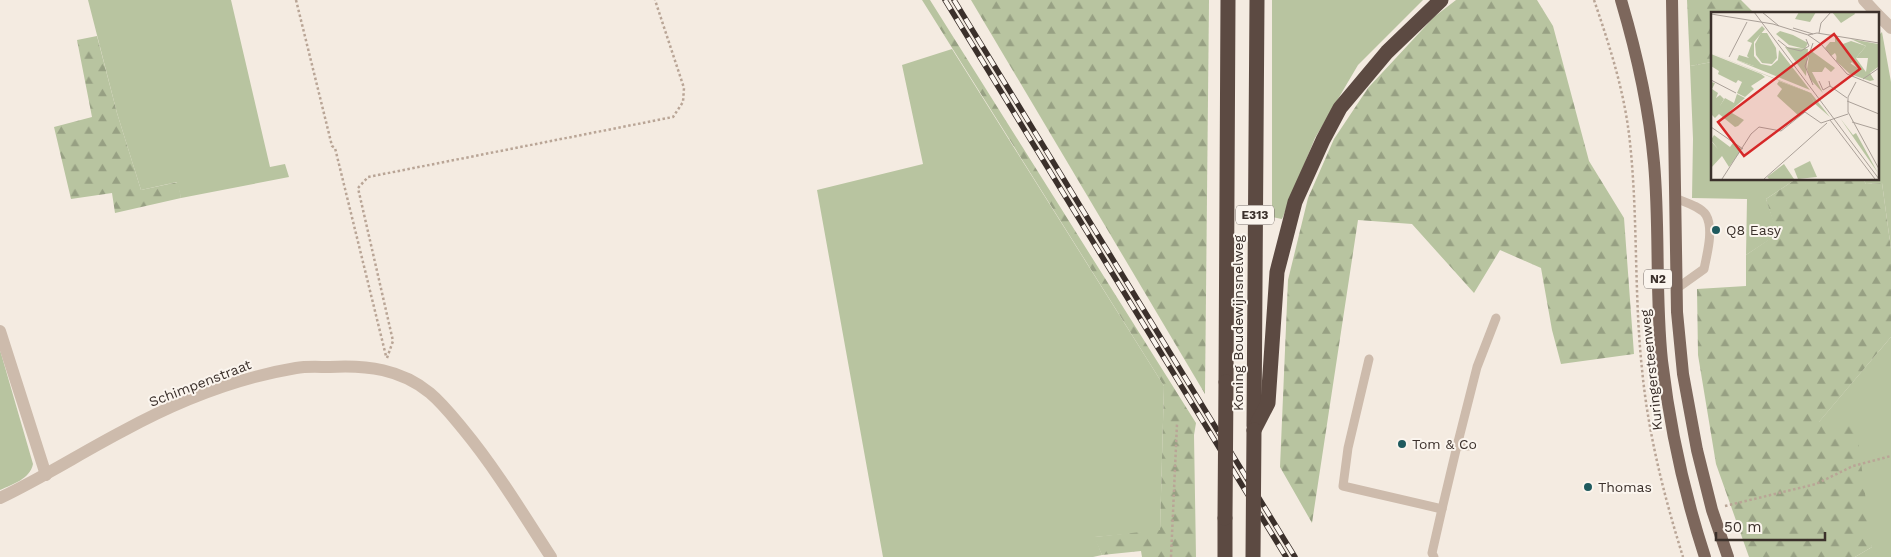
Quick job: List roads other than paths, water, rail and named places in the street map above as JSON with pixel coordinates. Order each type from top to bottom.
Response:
[{"type":"highway","name":"Koning Boudewijnsnelweg","points":[[1225,557],[1228,0]]},
{"type":"highway","name":"Koning Boudewijnsnelweg","points":[[1253,557],[1257,0]]},
{"type":"highway","points":[[1254,430],[1268,403],[1277,272],[1295,202],[1323,140],[1340,108],[1387,52],[1441,0]]},
{"type":"main road","name":"Kuringersteenweg","points":[[1621,0],[1637,53],[1647,103],[1654,164],[1662,360],[1669,410],[1678,464],[1706,557]]},
{"type":"main road","name":"N2","points":[[1672,0],[1676,288],[1683,374],[1696,450],[1712,510],[1728,557]]},
{"type":"street","points":[[1864,0],[1875,12]]},
{"type":"street","points":[[1878,15],[1891,28]]},
{"type":"street","points":[[0,331],[46,475]]},
{"type":"street","name":"Schimpenstraat","points":[[0,498],[46,475],[141,422],[184,402],[252,378],[298,368],[386,364],[430,393],[448,410],[483,452],[551,557]]},
{"type":"lane","points":[[1675,198],[1695,206],[1706,215],[1711,236],[1704,269],[1676,288]]},
{"type":"lane","points":[[1434,557],[1432,553],[1476,367],[1496,318]]},
{"type":"lane","points":[[1369,359],[1348,448],[1343,486],[1442,509]]},
{"type":"lane","points":[[1457,446],[1468,446]]},
{"type":"railway","points":[[945,0],[1286,557]]},
{"type":"railway","points":[[954,0],[1295,557]]},
{"type":"place","name":"Q8 Easy","points":[[1716,230]]},
{"type":"place","name":"Tom & Co","points":[[1402,444]]},
{"type":"place","name":"Thomas","points":[[1588,487]]}]
